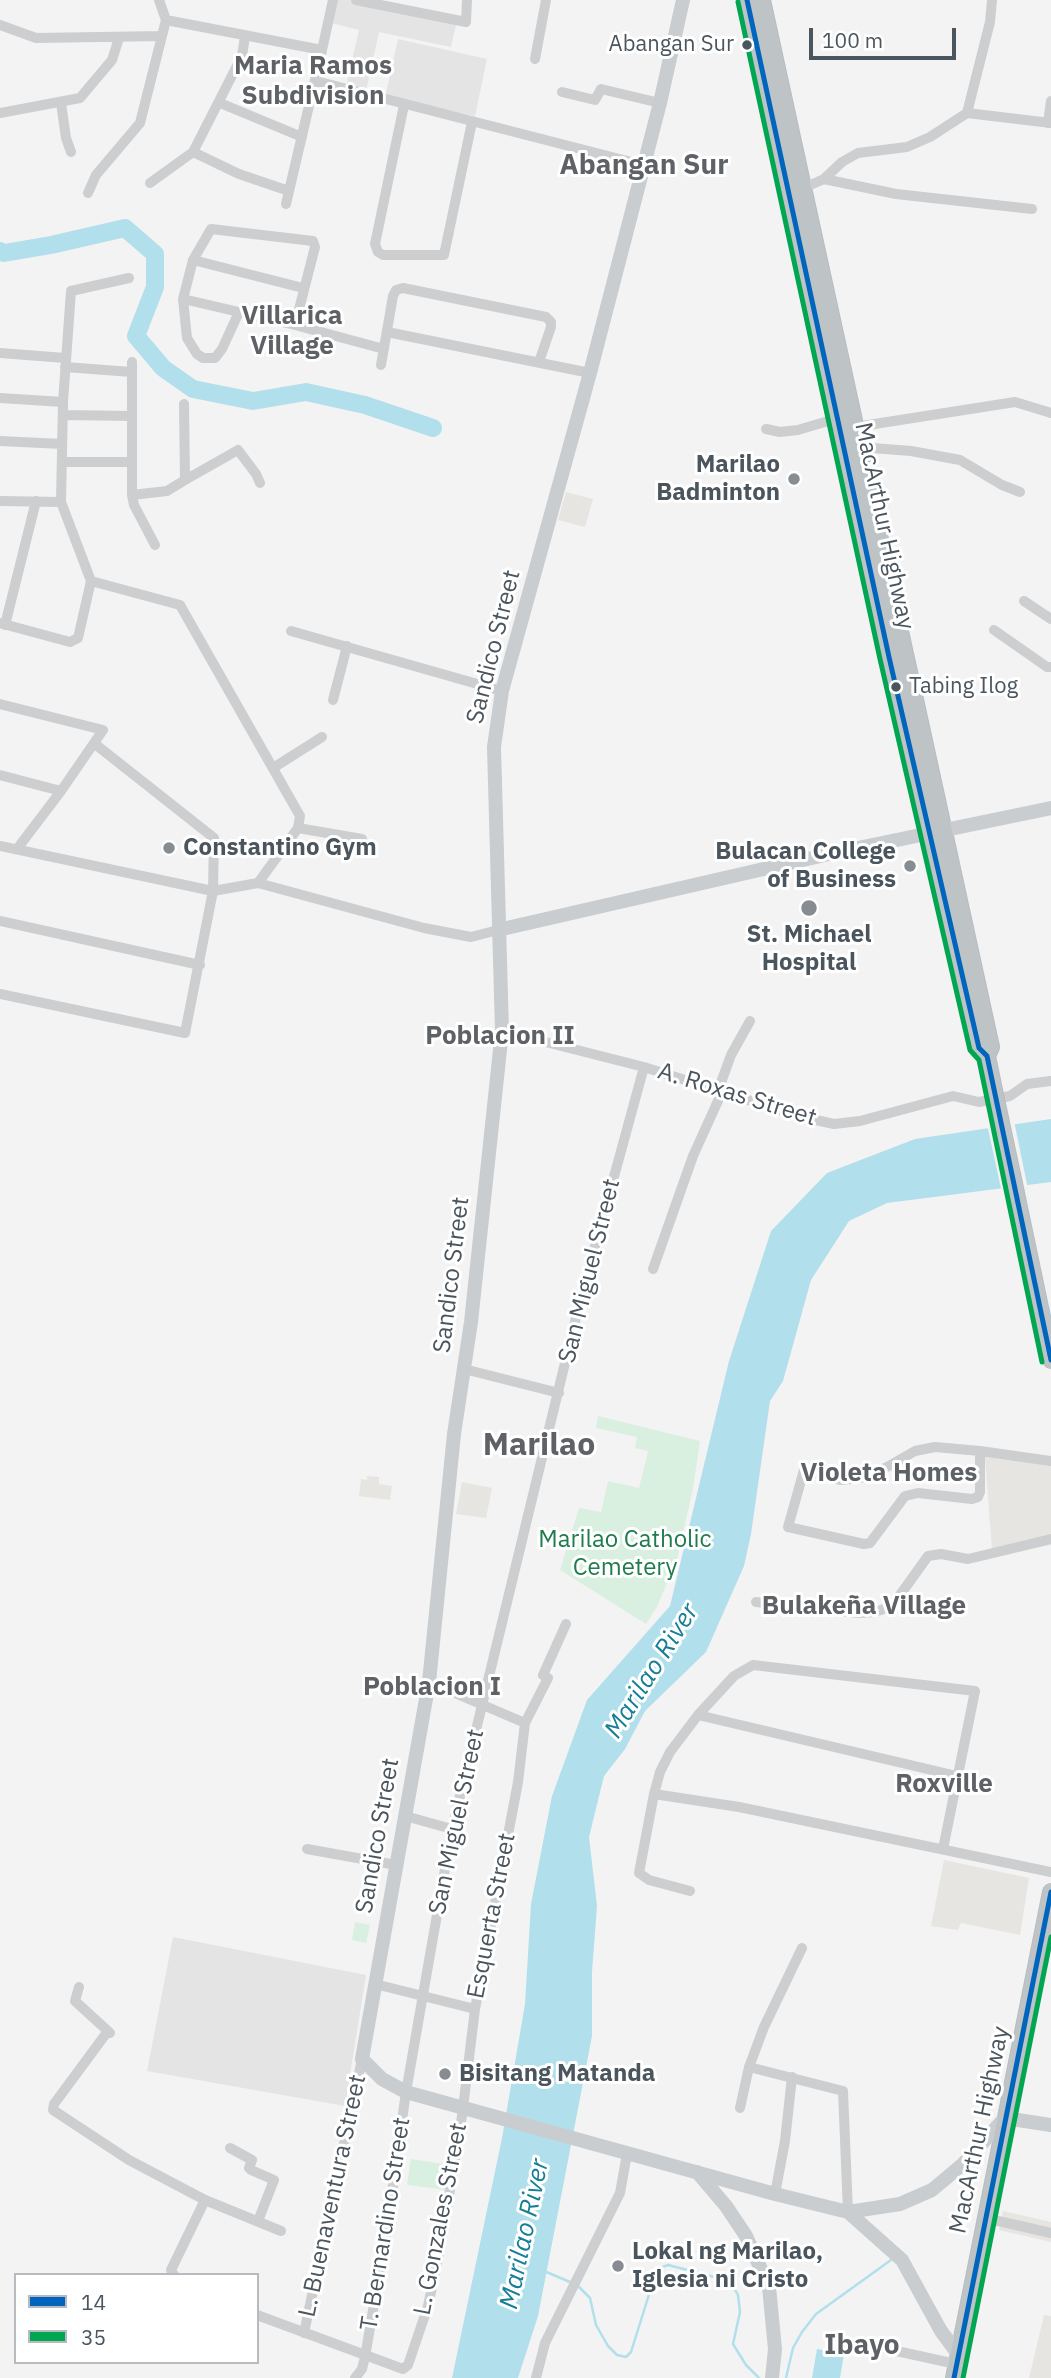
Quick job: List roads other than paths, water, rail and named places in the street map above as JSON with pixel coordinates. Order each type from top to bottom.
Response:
[{"type":"highway","name":"MacArthur Highway","points":[[747,0],[796,191]]},
{"type":"highway","name":"MacArthur Highway","points":[[762,0],[796,191],[844,425],[936,830],[991,1047],[987,1056],[993,1090],[1051,1360]]},
{"type":"highway","name":"MacArthur Highway","points":[[844,425],[859,447],[936,830]]},
{"type":"highway","name":"MacArthur Highway","points":[[956,2365],[1051,1892]]},
{"type":"main road","name":"Sandico Street","points":[[362,2059],[429,1682],[454,1434],[464,1369],[502,1031],[494,747],[502,691],[590,373],[660,103],[683,0]]},
{"type":"main road","points":[[498,930],[936,830],[1051,808]]},
{"type":"main road","points":[[362,2059],[382,2079],[406,2092],[848,2212],[900,2204],[932,2190],[964,2164],[1005,2118],[1051,2125]]},
{"type":"main road","points":[[696,2172],[726,2206],[746,2236],[769,2287],[775,2349],[772,2378]]},
{"type":"main road","points":[[848,2212],[902,2260],[941,2331],[956,2365]]},
{"type":"street","points":[[88,193],[96,175],[140,123],[166,20],[159,0]]},
{"type":"street","points":[[286,204],[333,0]]},
{"type":"street","points":[[356,0],[466,22],[467,0]]},
{"type":"street","points":[[535,59],[545,0]]},
{"type":"street","points":[[967,113],[990,22],[992,0]]},
{"type":"street","points":[[166,20],[322,50]]},
{"type":"street","points":[[0,25],[36,38],[161,36]]},
{"type":"street","points":[[150,183],[193,152],[242,56],[245,36]]},
{"type":"street","points":[[0,113],[80,98],[112,60],[119,38]]},
{"type":"street","points":[[316,81],[643,165]]},
{"type":"street","points":[[562,92],[593,100],[597,99],[601,89],[660,103]]},
{"type":"street","points":[[796,191],[824,179],[842,162],[858,153],[907,146],[930,137],[967,113],[1049,123],[1051,100]]},
{"type":"street","points":[[61,103],[71,152]]},
{"type":"street","points":[[220,103],[302,136]]},
{"type":"street","points":[[404,105],[375,244],[378,252],[383,255],[444,255],[472,122]]},
{"type":"street","points":[[193,152],[239,174],[289,191]]},
{"type":"street","points":[[824,179],[896,194],[1032,209]]},
{"type":"street","points":[[239,312],[215,358],[210,360],[197,354],[187,338],[183,299],[193,260],[211,229],[310,240],[315,244],[295,325]]},
{"type":"street","points":[[193,260],[303,288]]},
{"type":"street","points":[[36,501],[3,624],[74,642],[78,638],[91,582],[61,502],[63,402],[71,291],[129,278]]},
{"type":"street","points":[[381,365],[393,296],[396,290],[403,288],[546,317],[551,322],[551,327],[539,362]]},
{"type":"street","points":[[183,299],[384,349]]},
{"type":"street","points":[[387,332],[590,373]]},
{"type":"street","points":[[0,353],[65,363],[132,367],[132,495],[134,505],[155,545]]},
{"type":"street","points":[[0,398],[63,402]]},
{"type":"street","points":[[766,429],[780,432],[1015,402],[1051,413]]},
{"type":"street","points":[[184,404],[185,480]]},
{"type":"street","points":[[63,415],[132,416]]},
{"type":"street","points":[[0,440],[62,444]]},
{"type":"street","points":[[859,447],[911,451],[960,460],[1002,485],[1020,492]]},
{"type":"street","points":[[132,495],[167,491],[233,450],[238,450],[260,483]]},
{"type":"street","points":[[62,462],[132,462]]},
{"type":"street","points":[[0,501],[61,502]]},
{"type":"street","points":[[91,582],[180,605],[300,816],[298,828],[258,883]]},
{"type":"street","points":[[1024,601],[1051,619]]},
{"type":"street","points":[[994,630],[1047,667],[1051,667]]},
{"type":"street","points":[[291,631],[502,691]]},
{"type":"street","points":[[333,700],[346,646]]},
{"type":"street","points":[[0,704],[103,730],[17,849]]},
{"type":"street","points":[[273,768],[322,737]]},
{"type":"street","points":[[0,994],[185,1033],[213,891],[213,836],[95,744]]},
{"type":"street","points":[[0,775],[61,791]]},
{"type":"street","points":[[298,828],[362,839]]},
{"type":"street","points":[[0,846],[213,891],[258,883],[424,928],[471,937],[498,930]]},
{"type":"street","points":[[0,922],[200,965]]},
{"type":"street","points":[[653,1269],[693,1156],[720,1092],[731,1055],[750,1021]]},
{"type":"street","name":"A. Roxas Street","points":[[502,1031],[644,1067],[802,1117],[834,1124],[860,1121],[953,1096],[979,1102],[1010,1096],[1027,1084],[1051,1081]]},
{"type":"street","name":"San Miguel Street","points":[[406,2092],[452,1829],[580,1301],[644,1067]]},
{"type":"street","points":[[464,1369],[559,1393]]},
{"type":"street","points":[[980,1451],[978,1497],[972,1499],[918,1493],[905,1496],[870,1544],[788,1527],[804,1470],[840,1480],[861,1478],[915,1451],[935,1447],[980,1451],[1051,1461]]},
{"type":"street","points":[[756,1602],[859,1613],[874,1612],[895,1602],[928,1556],[941,1553],[968,1559],[1051,1539]]},
{"type":"street","points":[[429,1682],[525,1723],[548,1678],[543,1675],[566,1624]]},
{"type":"street","points":[[690,1891],[649,1880],[639,1873],[654,1794],[670,1752],[698,1715],[734,1676],[753,1665],[975,1691],[943,1849]]},
{"type":"street","points":[[698,1715],[957,1776]]},
{"type":"street","name":"Esquerta Street","points":[[462,2109],[475,2009],[518,1783],[525,1723]]},
{"type":"street","points":[[654,1794],[739,1807],[1051,1872]]},
{"type":"street","points":[[405,1816],[452,1829]]},
{"type":"street","points":[[307,1849],[396,1865]]},
{"type":"street","points":[[740,2108],[749,2067],[778,1996],[802,1948]]},
{"type":"street","points":[[375,1984],[475,2009]]},
{"type":"street","points":[[79,1987],[75,2001],[109,2032],[54,2104],[53,2110],[129,2160],[205,2200],[281,2231]]},
{"type":"street","name":"L. Buenaventura Street","points":[[304,2333],[362,2059]]},
{"type":"street","points":[[749,2067],[843,2091],[848,2212]]},
{"type":"street","points":[[775,2194],[785,2141],[792,2077]]},
{"type":"street","name":"T. Bernardino Street","points":[[355,2378],[362,2369],[365,2357],[406,2092]]},
{"type":"street","name":"L. Gonzales Street","points":[[365,2357],[405,2368],[428,2306],[441,2244],[462,2109]]},
{"type":"street","points":[[230,2148],[252,2160],[249,2168],[274,2180],[258,2221]]},
{"type":"street","points":[[536,2378],[545,2343],[616,2203],[627,2154]]},
{"type":"street","points":[[173,2273],[172,2270],[205,2200]]},
{"type":"street","points":[[985,2218],[1051,2233]]},
{"type":"street","points":[[259,2316],[365,2357]]},
{"type":"street","points":[[864,2350],[869,2346],[956,2365]]},
{"type":"water","name":"Marilao River","points":[[1051,1119],[1051,1182],[887,1203],[849,1221],[811,1280],[783,1381],[770,1401],[744,1566],[706,1652],[645,1711],[625,1749],[604,1776],[589,1837],[597,1906],[592,1972],[592,2036],[538,2316],[518,2378],[452,2378],[502,2138],[525,2004],[531,1904],[552,1796],[587,1700],[670,1606],[729,1361],[771,1231],[827,1173],[915,1139]]},
{"type":"water","points":[[817,2349],[844,2354],[840,2378],[812,2378]]},
{"type":"waterway","points":[[0,251],[4,253],[51,245],[125,228],[155,254],[155,287],[136,336],[163,368],[193,389],[253,401],[306,392],[365,405],[433,428]]},
{"type":"waterway","points":[[786,2378],[793,2348],[816,2314],[891,2260]]},
{"type":"waterway","points":[[578,2286],[590,2298],[596,2325],[608,2346],[617,2355],[626,2357],[631,2352],[657,2269],[668,2265],[730,2281],[738,2295],[740,2312],[733,2344],[746,2365],[759,2378]]},
{"type":"waterway","name":"Marilao River","points":[[544,2271],[570,2282]]},
{"type":"place","name":"Abangan Sur","points":[[747,45]]},
{"type":"place","name":"Marilao Badminton","points":[[794,479]]},
{"type":"place","name":"Tabing Ilog","points":[[896,687]]},
{"type":"place","name":"Constantino Gym","points":[[169,848]]},
{"type":"place","name":"Bulacan College of Business","points":[[910,866]]},
{"type":"place","name":"St. Michael Hospital","points":[[809,908]]},
{"type":"place","name":"Bisitang Matanda","points":[[445,2074]]},
{"type":"place","name":"Lokal ng Marilao, Iglesia ni Cristo","points":[[618,2266]]},
{"type":"district","name":"Maria Ramos Subdivision","points":[[313,81]]},
{"type":"district","name":"Abangan Sur","points":[[644,166]]},
{"type":"district","name":"Villarica Village","points":[[292,331]]},
{"type":"district","name":"Poblacion II","points":[[500,1036]]},
{"type":"district","name":"Marilao","points":[[539,1446]]},
{"type":"district","name":"Violeta Homes","points":[[889,1473]]},
{"type":"district","name":"Bulakeña Village","points":[[864,1606]]},
{"type":"district","name":"Poblacion I","points":[[432,1687]]},
{"type":"district","name":"Roxville","points":[[944,1784]]},
{"type":"district","name":"Ibayo","points":[[862,2346]]},
{"type":"park label","name":"Marilao Catholic Cemetery","points":[[625,1554]]}]
